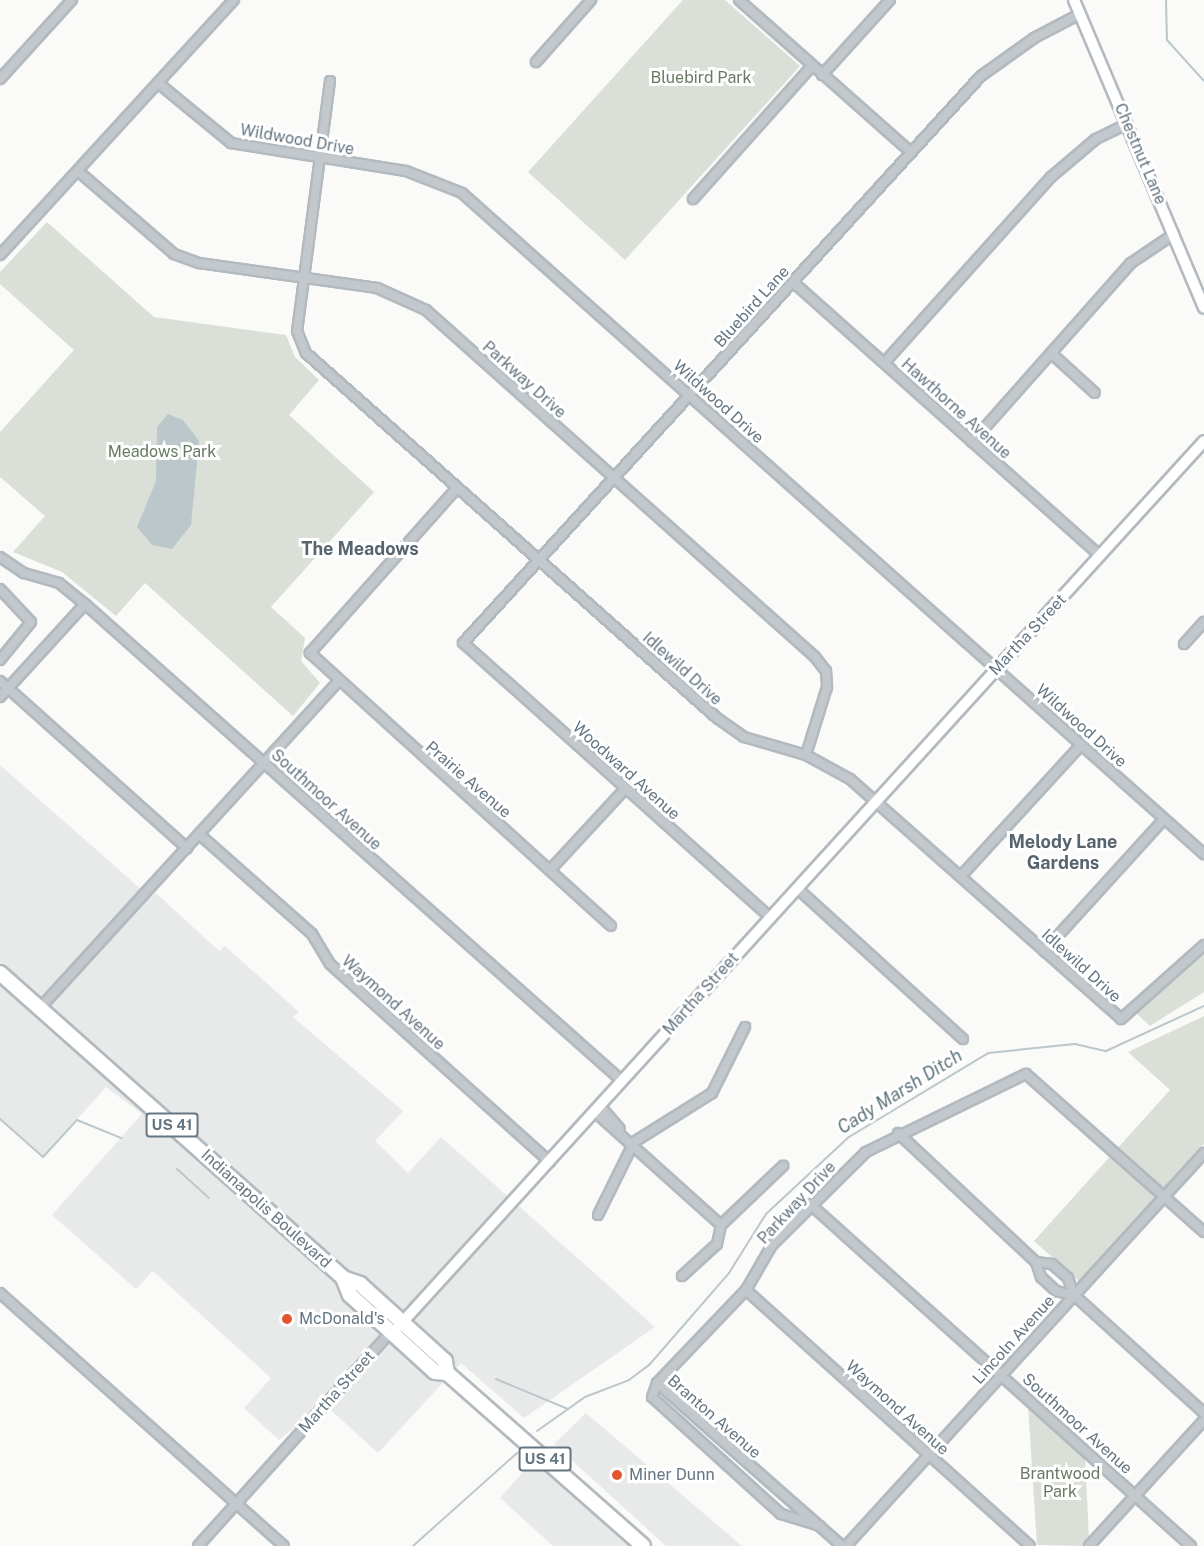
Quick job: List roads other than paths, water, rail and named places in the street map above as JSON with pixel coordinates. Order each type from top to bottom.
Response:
[{"type":"highway","name":"Indianapolis Boulevard","points":[[0,973],[343,1278],[360,1284],[445,1361],[447,1373]]},
{"type":"highway","name":"Indianapolis Boulevard","points":[[343,1278],[350,1295],[435,1372],[447,1373],[642,1546]]},
{"type":"street","points":[[0,79],[72,0]]},
{"type":"street","points":[[0,255],[234,0]]},
{"type":"street","points":[[536,62],[591,0]]},
{"type":"street","points":[[739,0],[911,152]]},
{"type":"street","points":[[822,75],[890,0]]},
{"type":"street","name":"Chestnut Lane","points":[[1074,0],[1204,308]]},
{"type":"street","name":"Bluebird Lane","points":[[464,643],[981,76],[1035,38],[1080,14]]},
{"type":"street","points":[[693,199],[812,66]]},
{"type":"street","points":[[304,278],[330,81]]},
{"type":"street","name":"Wildwood Drive","points":[[158,83],[231,143],[425,175],[462,193],[1204,854]]},
{"type":"street","points":[[885,362],[1051,177],[1096,139],[1127,124]]},
{"type":"street","name":"Parkway Drive","points":[[78,171],[174,254],[199,263],[377,288],[411,301],[614,479],[826,671],[827,687],[806,755]]},
{"type":"street","points":[[972,442],[1131,263],[1174,234]]},
{"type":"street","name":"Idlewild Drive","points":[[304,278],[299,343],[457,488],[717,718],[762,746],[806,755],[877,801],[1121,1019],[1204,945]]},
{"type":"street","name":"Hawthorne Avenue","points":[[793,282],[1100,556]]},
{"type":"street","points":[[1051,353],[1095,393]]},
{"type":"street","name":"Martha Street","points":[[198,1546],[1204,441]]},
{"type":"street","name":"Prairie Avenue","points":[[457,488],[310,653],[338,682],[611,926]]},
{"type":"street","name":"Southmoor Avenue","points":[[0,556],[24,573],[59,584],[85,604],[622,1082]]},
{"type":"street","points":[[0,589],[31,621],[0,660]]},
{"type":"street","points":[[0,697],[85,604]]},
{"type":"street","points":[[1184,644],[1204,622]]},
{"type":"street","name":"Woodward Avenue","points":[[464,643],[771,918]]},
{"type":"street","points":[[0,681],[187,848]]},
{"type":"street","points":[[40,1008],[338,682]]},
{"type":"street","points":[[961,876],[1081,745]]},
{"type":"street","points":[[550,870],[625,789]]},
{"type":"street","points":[[1044,951],[1164,819]]},
{"type":"street","name":"Waymond Avenue","points":[[200,834],[312,934],[330,964],[550,1162]]},
{"type":"street","points":[[798,889],[963,1039]]},
{"type":"street","points":[[598,1215],[634,1142],[712,1093],[744,1026]]},
{"type":"street","name":"Parkway Drive","points":[[657,1383],[746,1290],[772,1245],[810,1204],[866,1152],[898,1133],[1026,1074],[1164,1196]]},
{"type":"street","points":[[598,1109],[721,1225]]},
{"type":"street","points":[[898,1133],[1036,1262],[1041,1277],[1056,1291],[1074,1295]]},
{"type":"street","name":"Lincoln Avenue","points":[[844,1546],[1204,1153]]},
{"type":"street","points":[[682,1276],[717,1244],[721,1225],[783,1166]]},
{"type":"street","points":[[1164,1196],[1204,1232]]},
{"type":"street","name":"Southmoor Avenue","points":[[810,1204],[1191,1546]]},
{"type":"street","points":[[1036,1262],[1052,1264],[1068,1278],[1074,1295],[1204,1413]]},
{"type":"street","name":"Waymond Avenue","points":[[746,1290],[1030,1546]]},
{"type":"street","points":[[0,1293],[284,1546]]},
{"type":"street","name":"Branton Avenue","points":[[820,1526],[787,1517],[746,1483],[658,1405],[652,1397],[657,1383],[844,1546]]},
{"type":"street","points":[[1089,1546],[1204,1420]]},
{"type":"waterway","points":[[1166,0],[1167,40],[1204,81]]},
{"type":"waterway","name":"Cady Marsh Ditch","points":[[537,1431],[585,1397],[629,1380],[650,1364],[729,1273],[766,1214],[849,1137],[988,1053],[1075,1044],[1106,1051],[1204,1006]]},
{"type":"waterway","points":[[0,1119],[43,1157],[77,1120],[121,1138]]},
{"type":"waterway","points":[[177,1169],[209,1198]]},
{"type":"waterway","points":[[496,1379],[568,1409]]},
{"type":"waterway","name":"Cady Marsh Ditch","points":[[413,1546],[517,1453]]},
{"type":"place","name":"McDonald's","points":[[287,1319]]},
{"type":"place","name":"Miner Dunn","points":[[617,1475]]},
{"type":"district","name":"The Meadows","points":[[360,549]]},
{"type":"district","name":"Melody Lane Gardens","points":[[1063,853]]},
{"type":"park label","name":"Bluebird Park","points":[[701,78]]},
{"type":"park label","name":"Meadows Park","points":[[162,452]]},
{"type":"park label","name":"Brantwood Park","points":[[1060,1483]]}]
